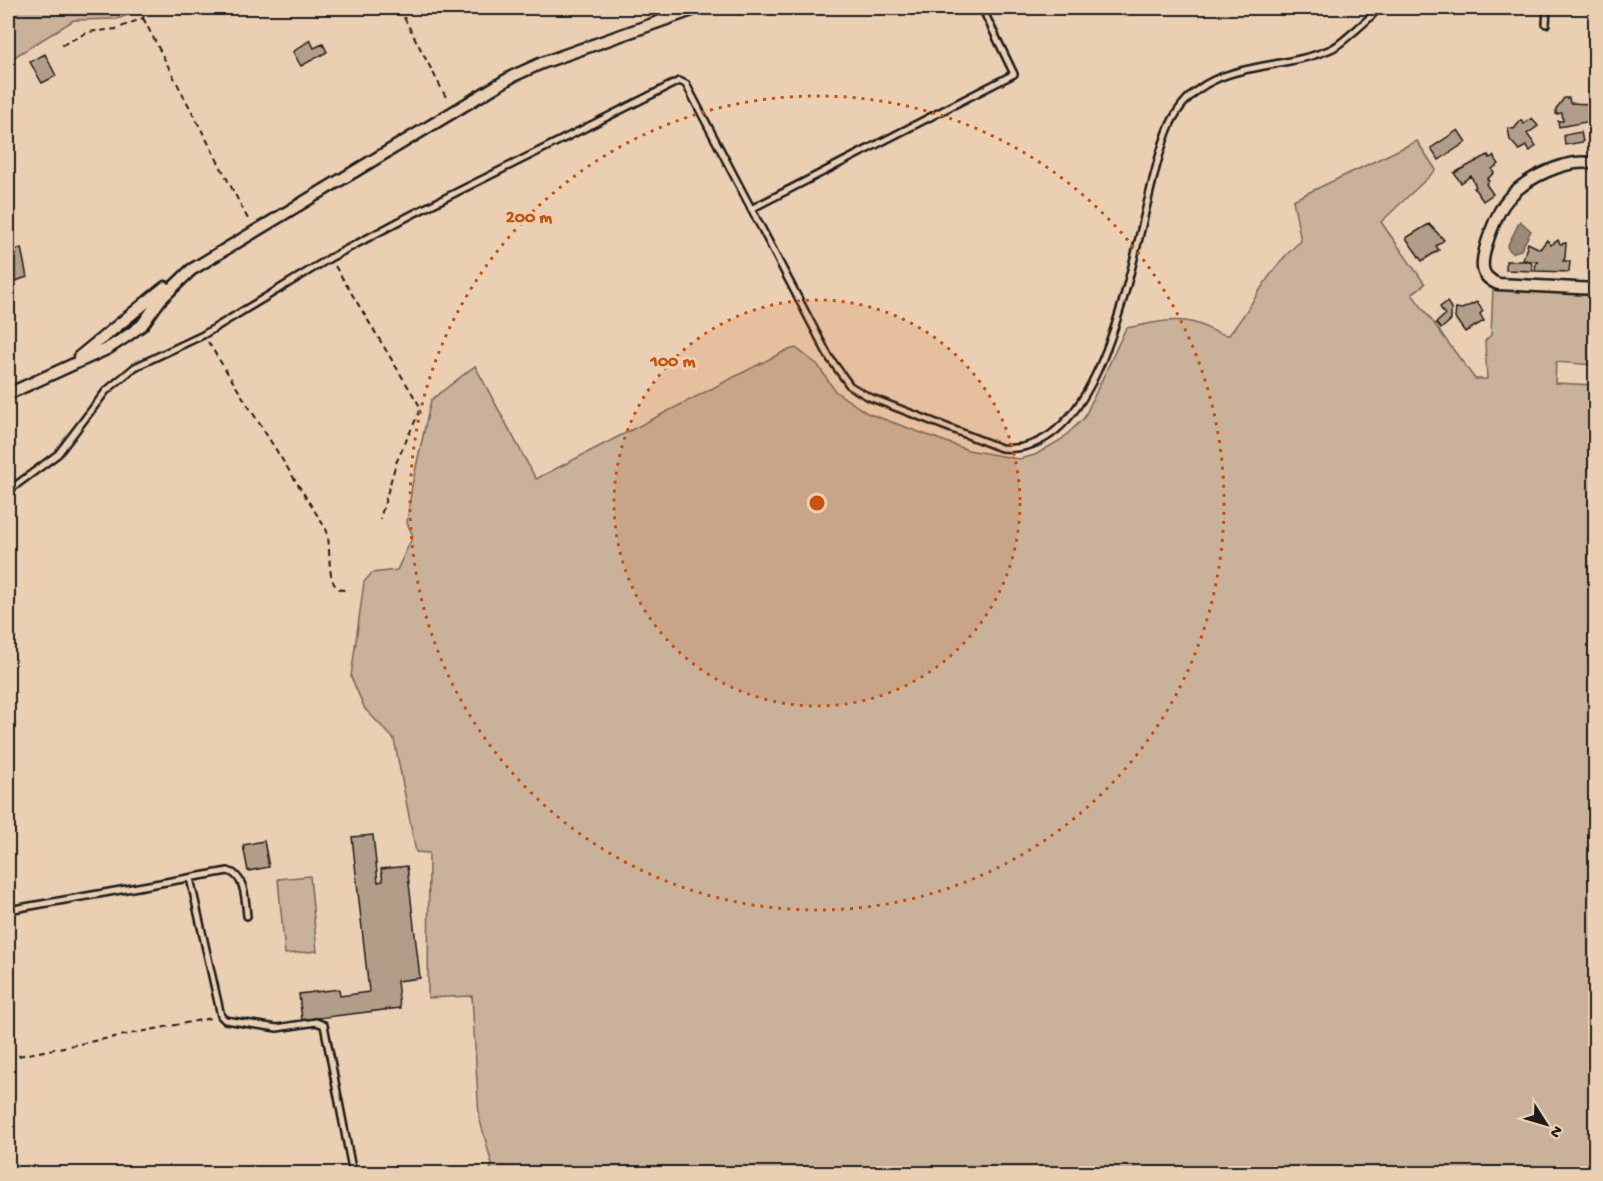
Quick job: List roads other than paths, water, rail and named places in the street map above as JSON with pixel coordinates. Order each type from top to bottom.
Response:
[{"type":"street","points":[[8,394],[107,349],[142,325],[160,300],[191,270],[531,67],[698,8]]},
{"type":"street","points":[[1596,164],[1584,162],[1565,166],[1534,179],[1516,190],[1505,201],[1496,220],[1483,267],[1488,279],[1498,284],[1596,289]]},
{"type":"lane","points":[[751,209],[1014,74],[982,8]]},
{"type":"lane","points":[[8,492],[58,454],[95,404],[115,382],[147,360],[203,335],[330,258],[679,81],[686,84],[829,357],[850,386],[869,397],[1001,448],[1011,450],[1031,445],[1067,422],[1090,386],[1120,309],[1158,157],[1171,123],[1192,93],[1214,79],[1334,48],[1369,19],[1377,8]]},
{"type":"lane","points":[[1546,24],[1547,8]]},
{"type":"lane","points":[[8,910],[190,878],[234,873],[243,887],[247,916]]},
{"type":"lane","points":[[190,878],[221,1016],[225,1020],[277,1028],[316,1022],[324,1025],[353,1173]]}]
